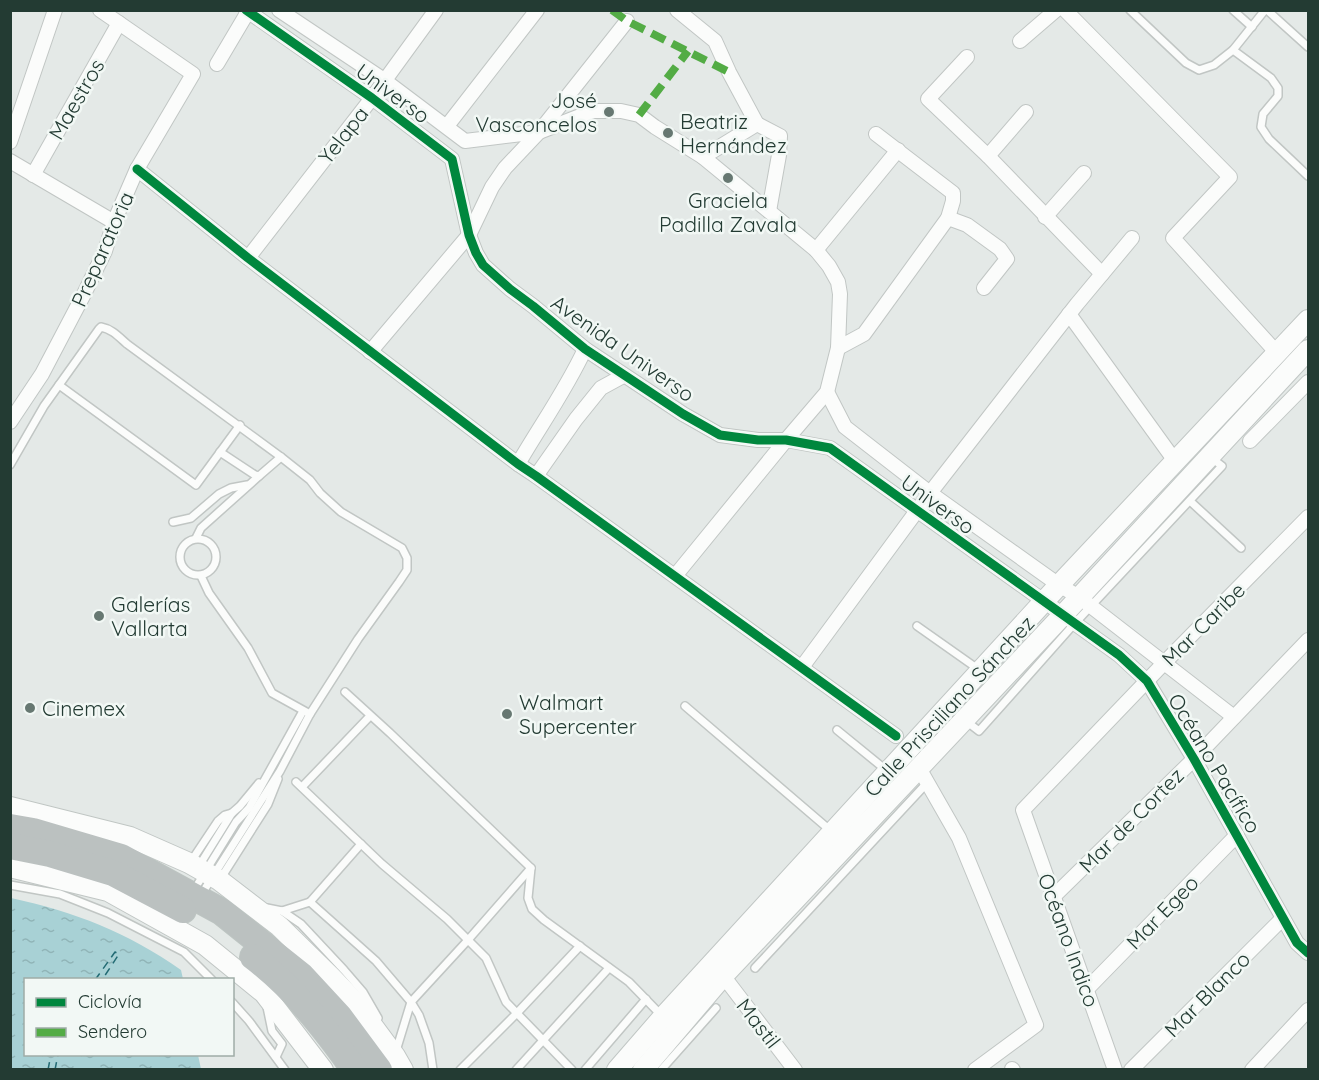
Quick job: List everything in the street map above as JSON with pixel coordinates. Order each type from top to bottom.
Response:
[{"type":"highway","points":[[11,811],[33,831],[122,857],[186,912]]},
{"type":"highway","points":[[10,846],[50,854],[113,873],[213,926],[261,963],[305,1005],[392,1061]]},
{"type":"highway","points":[[334,1024],[346,1070]]},
{"type":"highway","points":[[334,1024],[355,1070]]},
{"type":"main road","name":"Calle Prisciliano Sánchez","points":[[617,1070],[669,1024],[888,772],[1059,585],[1308,320]]},
{"type":"main road","name":"Calle Prisciliano Sánchez","points":[[718,970],[923,776],[964,720],[1069,619],[1183,500],[1210,456],[1308,350]]},
{"type":"main road","points":[[11,811],[130,837],[205,872],[279,926],[332,978],[355,1002],[392,1061]]},
{"type":"main road","points":[[10,867],[186,912],[205,945],[264,993],[323,1070]]},
{"type":"main road","name":"Calle Prisciliano Sánchez","points":[[643,1070],[669,1024]]},
{"type":"street","points":[[10,142],[55,10]]},
{"type":"street","points":[[100,10],[119,23]]},
{"type":"street","name":"Universo","points":[[279,10],[384,80],[465,141]]},
{"type":"street","name":"Yelapa","points":[[248,258],[372,98],[436,10]]},
{"type":"street","points":[[447,126],[537,10]]},
{"type":"street","points":[[676,10],[715,41],[757,124],[780,136],[769,211]]},
{"type":"street","points":[[1020,41],[1056,10]]},
{"type":"street","points":[[1065,10],[1230,177],[1173,238],[1277,353]]},
{"type":"street","points":[[217,64],[248,11]]},
{"type":"street","name":"Universo","points":[[248,11],[372,98],[452,159]]},
{"type":"street","points":[[370,352],[469,235],[492,187],[505,168],[539,132],[627,21]]},
{"type":"street","name":"Preparatoria","points":[[12,416],[42,374],[105,251],[114,222],[137,169],[193,74],[119,23]]},
{"type":"street","name":"Maestros","points":[[33,175],[119,23]]},
{"type":"street","points":[[967,57],[928,99],[988,156],[1102,274]]},
{"type":"street","points":[[469,235],[452,159],[465,141],[539,132],[593,111],[621,111],[639,115],[703,157],[825,259],[838,282],[841,305],[838,348],[827,392],[675,576]]},
{"type":"street","points":[[988,156],[1026,112]]},
{"type":"street","points":[[703,157],[757,124]]},
{"type":"street","points":[[838,348],[864,334],[948,218],[953,201],[952,193],[876,134]]},
{"type":"street","points":[[816,250],[898,150]]},
{"type":"street","points":[[10,161],[114,222]]},
{"type":"street","points":[[137,169],[248,258],[518,464],[896,736]]},
{"type":"street","points":[[1045,217],[1084,173]]},
{"type":"street","points":[[948,218],[967,225],[999,249],[1007,259],[984,288]]},
{"type":"street","name":"Avenida Universo","points":[[469,235],[483,265],[585,349],[624,376],[720,435],[758,440],[786,440]]},
{"type":"street","points":[[802,667],[930,493],[1069,314],[1132,238]]},
{"type":"street","points":[[1069,314],[1175,461]]},
{"type":"street","points":[[518,464],[563,393],[585,349]]},
{"type":"street","points":[[536,476],[601,388],[624,376]]},
{"type":"street","points":[[1250,441],[1308,382]]},
{"type":"street","name":"Universo","points":[[827,392],[845,427],[930,493],[1085,601]]},
{"type":"street","points":[[830,448],[845,427]]},
{"type":"street","name":"Universo","points":[[786,440],[830,448],[1069,619]]},
{"type":"street","name":"Mar Caribe","points":[[1023,810],[1308,517]]},
{"type":"street","name":"Océano Pacífico","points":[[1085,601],[1234,717]]},
{"type":"street","name":"Océano Pacífico","points":[[1069,619],[1119,655],[1147,681],[1194,759],[1282,919],[1297,943],[1308,953]]},
{"type":"street","name":"Mar de Cortez","points":[[1053,897],[1194,759],[1308,640]]},
{"type":"street","points":[[923,776],[959,838],[1035,1025],[975,1070]]},
{"type":"street","name":"Océano Indico","points":[[1023,810],[1115,1070]]},
{"type":"street","name":"Mar Egeo","points":[[1087,989],[1237,835]]},
{"type":"street","name":"Mar Blanco","points":[[1131,1070],[1282,919]]},
{"type":"street","points":[[1297,943],[1308,961]]},
{"type":"street","name":"Mastil","points":[[718,970],[795,1070]]},
{"type":"street","points":[[1252,1070],[1308,1010]]},
{"type":"lane","points":[[1130,10],[1186,63],[1199,70],[1214,65],[1233,50],[1266,10],[1308,47]]},
{"type":"lane","points":[[1233,10],[1252,27]]},
{"type":"lane","points":[[1233,50],[1271,78],[1278,88],[1278,96],[1263,114],[1261,127],[1269,140],[1308,176]]},
{"type":"lane","points":[[10,465],[44,406],[99,329],[105,327],[281,457],[310,480],[320,494],[341,512],[402,548],[407,558],[406,570],[399,582],[306,712],[249,808],[236,822],[205,872],[186,912]]},
{"type":"lane","points":[[59,385],[196,485],[240,425]]},
{"type":"lane","points":[[220,452],[258,476]]},
{"type":"lane","points":[[196,538],[208,542],[215,550],[216,561],[211,570],[201,576],[189,574],[181,566],[179,554],[185,543],[196,538],[201,528],[281,457]]},
{"type":"lane","points":[[173,522],[191,518],[219,494],[231,488],[250,484]]},
{"type":"lane","points":[[1183,500],[1241,548]]},
{"type":"lane","points":[[201,576],[209,593],[248,648],[272,693],[306,712]]},
{"type":"lane","points":[[917,626],[981,671]]},
{"type":"lane","points":[[345,692],[531,868]]},
{"type":"lane","points":[[685,705],[833,833]]},
{"type":"lane","points":[[205,872],[268,804],[306,712]]},
{"type":"lane","points":[[370,716],[299,785],[361,844],[447,919],[486,958],[506,1002],[572,1070]]},
{"type":"lane","points":[[837,730],[888,772]]},
{"type":"lane","points":[[205,872],[218,821],[240,806],[271,768]]},
{"type":"lane","points":[[755,968],[923,776]]},
{"type":"lane","points":[[282,911],[310,902],[361,844]]},
{"type":"lane","points":[[392,1061],[411,1002],[531,868]]},
{"type":"lane","points":[[531,868],[528,898],[532,909],[629,982],[669,1024]]},
{"type":"lane","points":[[10,885],[60,894],[108,913],[184,952],[210,978]]},
{"type":"lane","points":[[310,902],[376,961],[411,1002],[420,1015],[429,1042],[434,1070]]},
{"type":"lane","points":[[251,904],[282,911],[301,924],[344,970],[363,992],[382,1025],[392,1061]]},
{"type":"lane","points":[[460,1070],[580,946]]},
{"type":"lane","points":[[516,1070],[609,968]]},
{"type":"lane","points":[[264,993],[272,1030],[282,1044],[276,1057]]},
{"type":"lane","points":[[585,1070],[646,999]]},
{"type":"lane","points":[[234,1004],[285,1070]]},
{"type":"lane","points":[[661,1070],[716,1008]]},
{"type":"water","points":[[11,898],[57,910],[100,925],[141,945],[181,970],[183,978],[24,978],[24,1056],[198,1056],[201,1069],[11,1069]]},
{"type":"ferry route","points":[[96,978],[115,952],[119,954],[103,978]]},
{"type":"ferry route","points":[[48,1070],[51,1056]]},
{"type":"ferry route","points":[[55,1070],[58,1056]]},
{"type":"marked path","points":[[612,10],[627,21],[729,72]]},
{"type":"marked path","points":[[639,115],[688,51]]},
{"type":"cycle path","points":[[246,10],[372,98],[452,159],[469,235],[483,265],[585,349],[683,414],[720,435],[758,440],[786,440],[830,448],[1119,655],[1147,681],[1194,759],[1297,943],[1308,953]]},
{"type":"cycle path","points":[[137,169],[248,258],[518,464],[896,736]]},
{"type":"place","name":"José Vasconcelos","points":[[609,112]]},
{"type":"place","name":"Beatriz Hernández","points":[[668,133]]},
{"type":"place","name":"Graciela Padilla Zavala","points":[[728,178]]},
{"type":"place","name":"Galerías Vallarta","points":[[99,616]]},
{"type":"place","name":"Cinemex","points":[[30,708]]},
{"type":"place","name":"Walmart Supercenter","points":[[507,714]]}]
